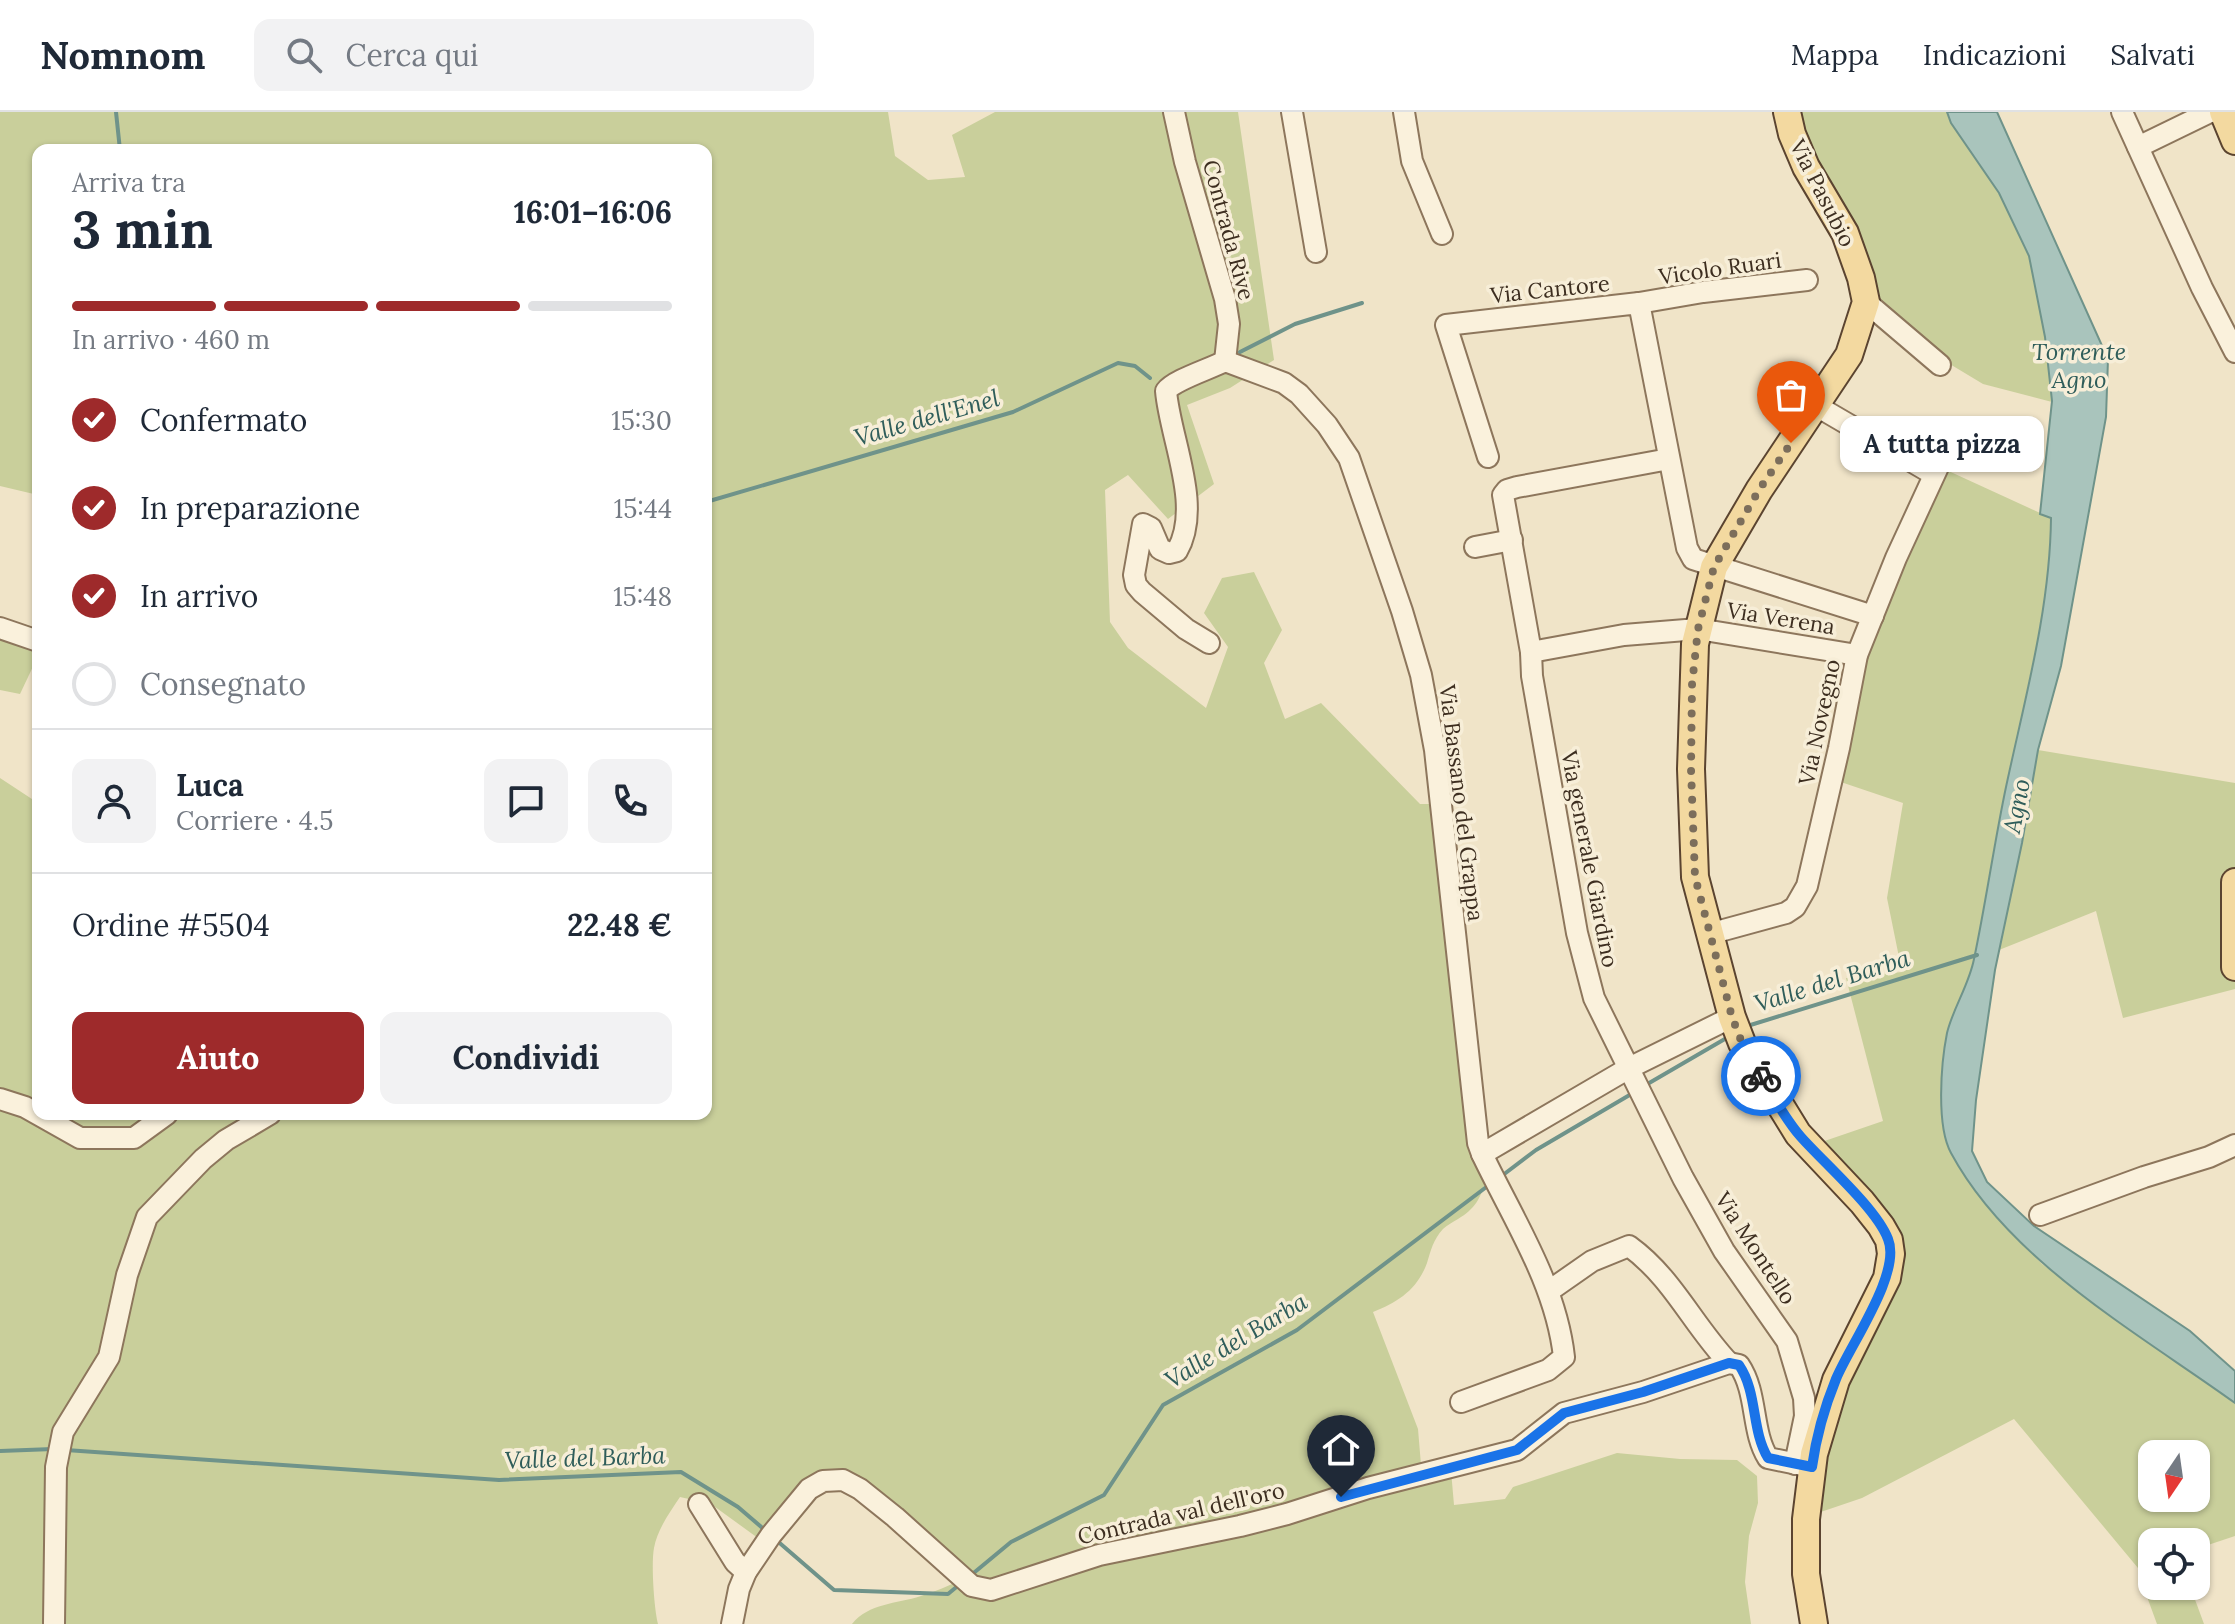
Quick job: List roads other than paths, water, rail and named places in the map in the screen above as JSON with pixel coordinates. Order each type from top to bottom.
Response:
[{"type":"main road","name":"Via Pasubio","points":[[1787,112],[1792,134],[1806,167],[1845,233],[1866,302]]},
{"type":"main road","points":[[2223,112],[2235,141]]},
{"type":"main road","points":[[1814,1624],[1806,1574],[1803,1466],[1836,1380],[1887,1278],[1891,1254],[1889,1240],[1862,1202],[1798,1134],[1737,1029],[1695,877],[1692,703],[1698,629],[1714,567],[1759,490],[1849,355],[1866,302]]},
{"type":"main road","points":[[2235,882],[2235,967]]},
{"type":"street","name":"Contrada Rive","points":[[1174,112],[1185,162],[1225,299],[1229,324],[1225,361]]},
{"type":"street","points":[[1292,112],[1316,252]]},
{"type":"street","points":[[1404,112],[1412,161],[1442,234]]},
{"type":"street","points":[[2122,112],[2202,288],[2235,352]]},
{"type":"street","points":[[2138,147],[2210,112]]},
{"type":"street","name":"Vicolo Ruari","points":[[1639,303],[1807,280]]},
{"type":"street","points":[[1866,302],[1940,365]]},
{"type":"street","name":"Via Cantore","points":[[1488,457],[1446,325],[1639,303],[1687,548],[1693,559],[1714,567]]},
{"type":"street","points":[[1209,643],[1186,629],[1142,592],[1136,585],[1134,575],[1143,524],[1151,528],[1160,549],[1169,553],[1177,551],[1184,538],[1186,508],[1183,482],[1166,391],[1170,385],[1225,361]]},
{"type":"street","name":"Via Bassano del Grappa","points":[[1225,361],[1284,383],[1313,407],[1349,458],[1421,675],[1435,750],[1478,1143],[1549,1291],[1564,1357],[1548,1370],[1461,1402]]},
{"type":"street","name":"Via Novegno","points":[[1709,934],[1786,913],[1801,899],[1807,886],[1839,748],[1857,655],[1933,469],[1815,405]]},
{"type":"street","points":[[1531,652],[1503,495],[1517,487],[1669,459]]},
{"type":"street","points":[[1475,547],[1512,540]]},
{"type":"street","points":[[1714,567],[1873,616]]},
{"type":"street","points":[[0,628],[32,639]]},
{"type":"street","name":"Via Verena","points":[[1531,652],[1624,635],[1698,629],[1857,655]]},
{"type":"street","name":"Via generale Giardino","points":[[1531,652],[1532,676],[1577,933],[1594,998],[1631,1072]]},
{"type":"street","points":[[1482,1154],[1631,1072],[1737,1029]]},
{"type":"street","name":"Via Montello","points":[[1631,1072],[1683,1178],[1724,1251],[1787,1341],[1804,1398],[1803,1466]]},
{"type":"street","points":[[0,1099],[32,1111]]},
{"type":"street","points":[[48,1120],[80,1138],[134,1138],[159,1120]]},
{"type":"street","points":[[54,1624],[56,1467],[63,1432],[109,1357],[127,1275],[147,1217],[203,1159],[226,1140],[260,1120]]},
{"type":"street","points":[[2040,1215],[2209,1157],[2235,1145]]},
{"type":"street","points":[[1549,1291],[1592,1261],[1629,1246],[1653,1263],[1712,1344],[1729,1363],[1739,1365],[1745,1373],[1761,1447],[1768,1458],[1803,1466]]},
{"type":"street","name":"Contrada val dell'oro","points":[[732,1624],[746,1572],[809,1489],[823,1481],[843,1480],[860,1489],[965,1581],[991,1590],[1099,1555],[1240,1526],[1368,1488],[1517,1450],[1564,1413],[1654,1389],[1729,1363]]},
{"type":"street","points":[[699,1504],[735,1562],[746,1572]]},
{"type":"water","name":"Torrente Agno","points":[[1947,112],[1997,112],[2108,359],[2106,417],[2061,666],[2038,750],[1995,970],[1976,1100],[1972,1151],[1987,1182],[2034,1226],[2190,1331],[2235,1371],[2235,1403],[2118,1322],[2041,1261],[2006,1228],[1976,1192],[1946,1141],[1941,1094],[1947,1033],[1974,959],[2046,586],[2051,518],[2040,514],[2052,401],[2045,337],[2029,256],[1999,193],[1951,123]]},
{"type":"waterway","points":[[116,112],[119,144]]},
{"type":"waterway","name":"Valle dell'Enel","points":[[1240,352],[1295,324],[1362,303]]},
{"type":"waterway","name":"Valle dell'Enel","points":[[712,500],[1013,412],[1118,363],[1135,366],[1150,378]]},
{"type":"waterway","name":"Valle del Barba","points":[[1744,1027],[1977,955]]},
{"type":"waterway","name":"Valle del Barba","points":[[1644,1086],[1730,1036]]},
{"type":"waterway","name":"Valle del Barba","points":[[1499,1178],[1536,1150],[1633,1093]]},
{"type":"waterway","name":"Valle del Barba","points":[[970,1576],[1011,1542],[1104,1495],[1163,1405],[1297,1330],[1489,1185]]},
{"type":"waterway","name":"Valle del Barba","points":[[0,1451],[53,1449]]},
{"type":"waterway","name":"Valle del Barba","points":[[66,1450],[499,1480],[681,1472],[738,1507],[766,1531]]},
{"type":"waterway","name":"Valle del Barba","points":[[775,1539],[834,1590],[948,1594],[960,1584]]},
{"type":"place","name":"A tutta pizza","points":[[1791,443]]},
{"type":"water label","name":"Agno","points":[[2017,806]]}]
